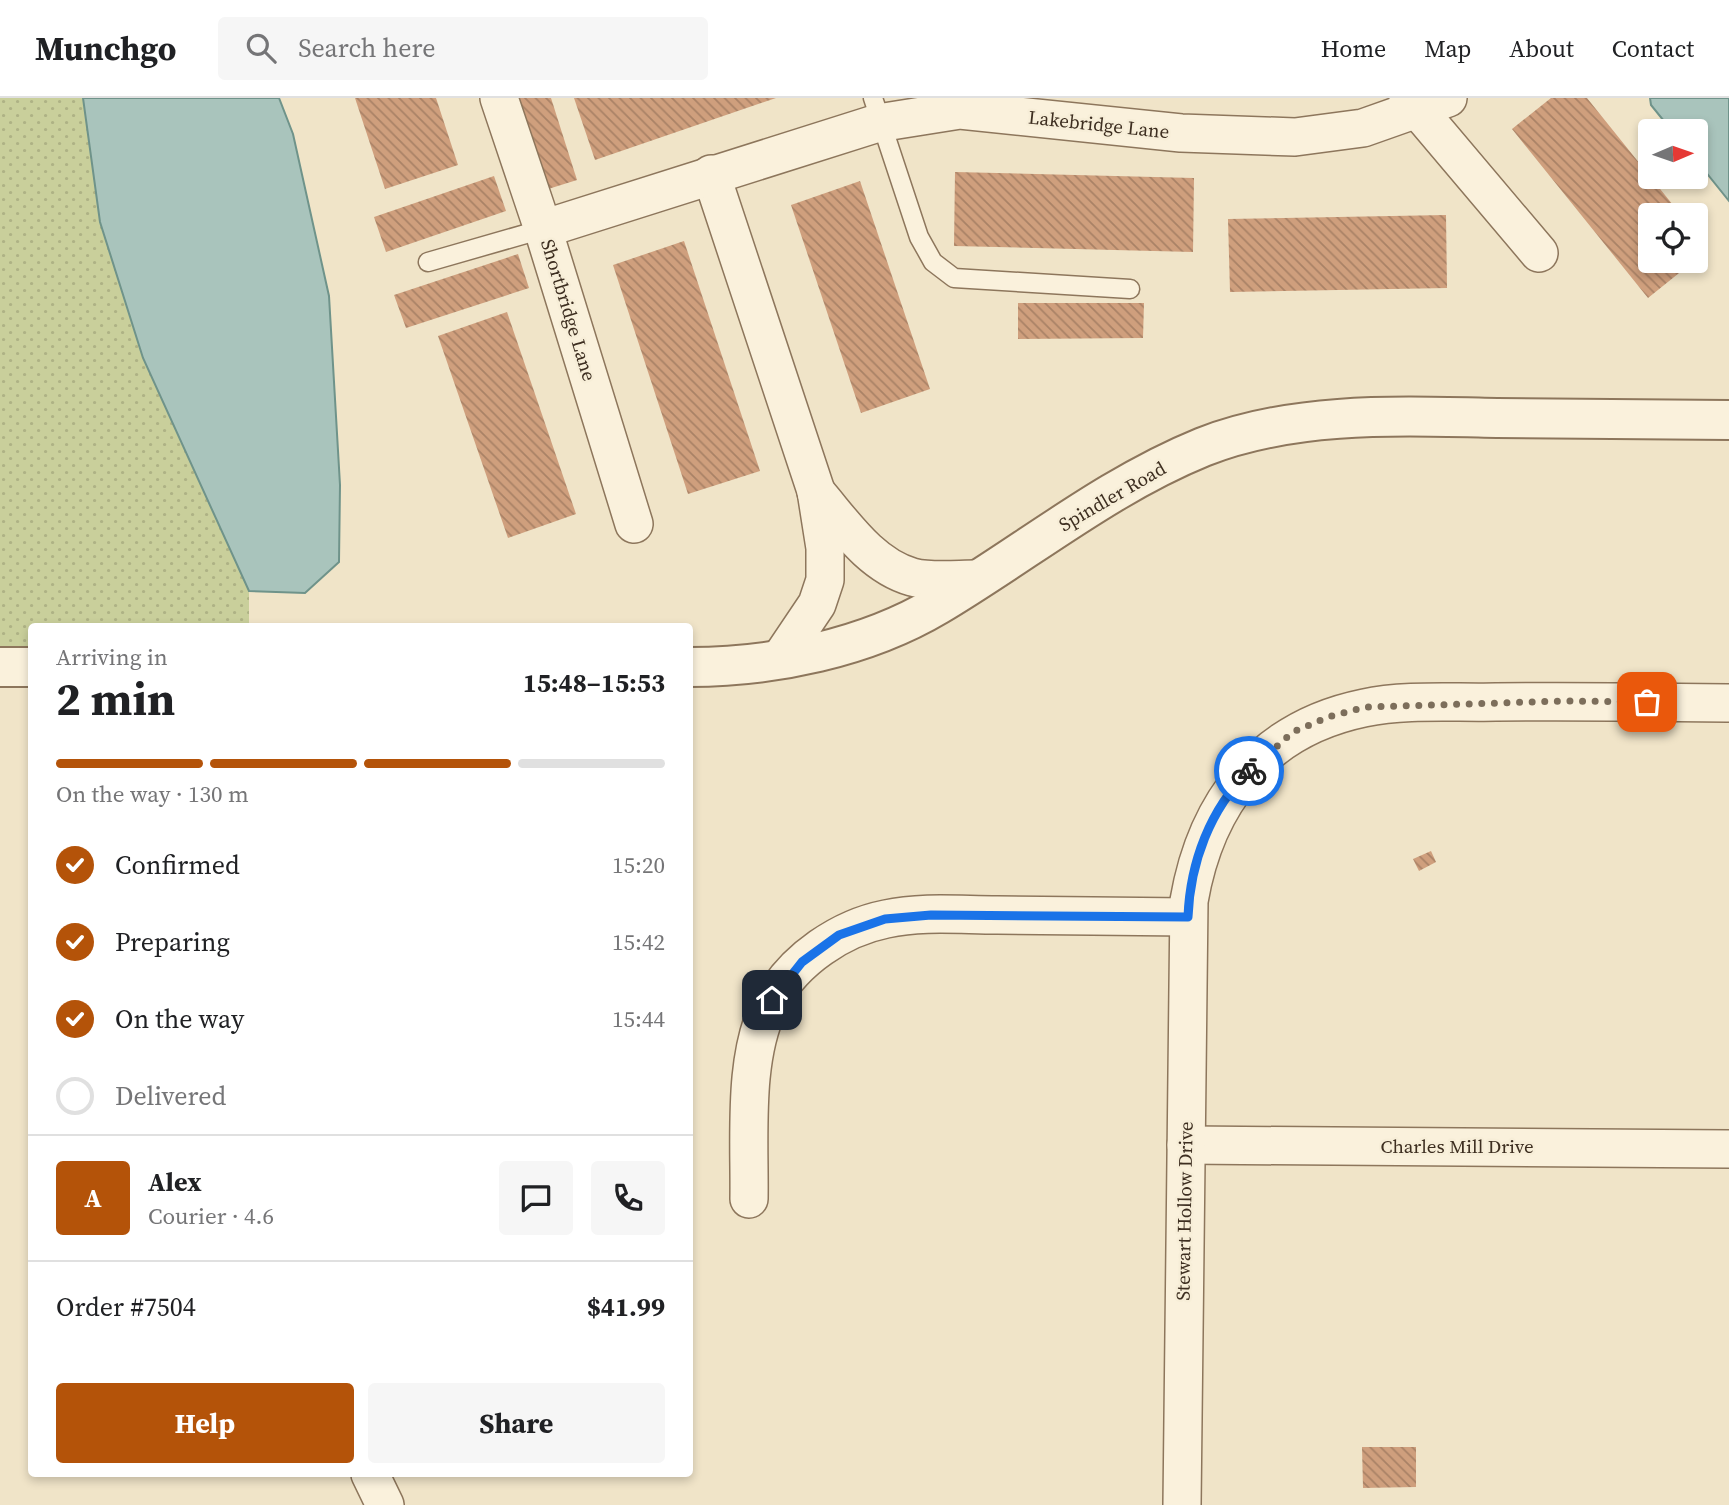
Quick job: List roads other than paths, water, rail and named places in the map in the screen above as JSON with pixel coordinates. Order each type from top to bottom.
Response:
[{"type":"street","name":"Shortbridge Lane","points":[[499,98],[543,229],[634,524]]},
{"type":"street","name":"Lakebridge Lane","points":[[543,229],[711,174],[877,110],[960,110],[1181,133],[1295,137],[1363,128],[1424,101]]},
{"type":"street","points":[[1424,101],[1539,253]]},
{"type":"street","points":[[711,174],[816,491],[825,548],[825,580],[817,604],[780,659]]},
{"type":"street","name":"Spindler Road","points":[[693,667],[740,666],[780,659],[891,628],[937,606],[1145,473],[1205,447],[1252,432],[1336,421],[1441,417],[1729,421]]},
{"type":"street","points":[[816,491],[860,542],[886,566],[914,577],[977,579]]},
{"type":"street","points":[[0,667],[28,667]]},
{"type":"street","name":"Stewart Hollow Drive","points":[[1182,1505],[1188,917],[1196,861],[1211,823],[1233,787],[1293,732],[1328,717],[1366,707],[1565,701],[1729,703]]},
{"type":"street","points":[[749,1199],[750,1091],[757,1046],[772,1000],[802,962],[839,935],[885,919],[931,915],[1188,917]]},
{"type":"street","name":"Charles Mill Drive","points":[[1186,1145],[1729,1149]]},
{"type":"street","points":[[371,1477],[385,1505]]},
{"type":"lane","points":[[877,110],[919,237],[933,262],[954,278],[1130,289]]},
{"type":"lane","points":[[428,262],[543,229]]},
{"type":"water","points":[[83,98],[279,98],[293,134],[329,296],[340,485],[339,562],[305,593],[249,591],[143,358],[100,222]]},
{"type":"water","points":[[1650,98],[1729,98],[1729,201],[1708,175],[1708,119],[1662,119],[1651,105]]}]
